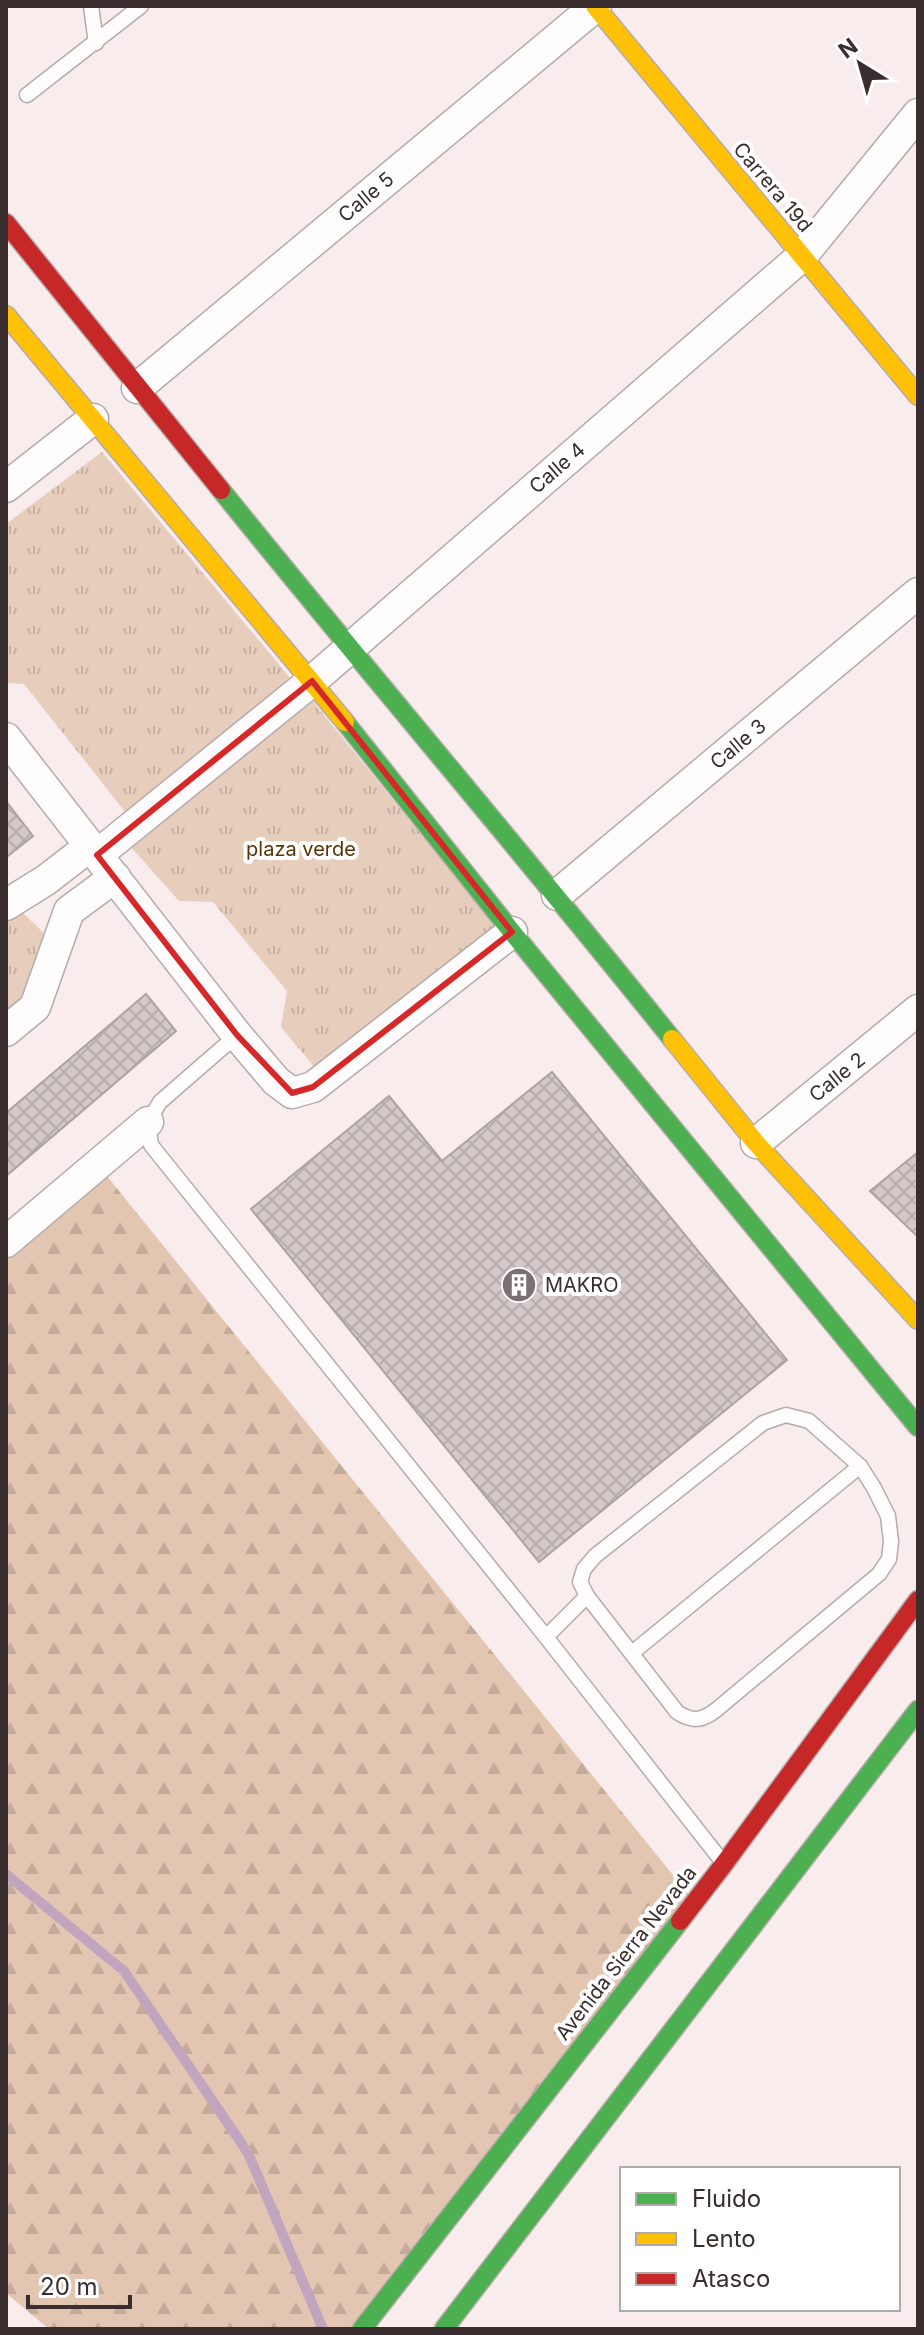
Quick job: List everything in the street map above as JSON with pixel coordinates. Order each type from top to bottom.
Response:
[{"type":"main road","name":"Carrera 19d","points":[[596,6],[918,396]]},
{"type":"main road","points":[[6,223],[349,649],[557,895],[756,1143],[918,1320]]},
{"type":"main road","points":[[6,315],[312,681],[512,932],[918,1427]]},
{"type":"main road","name":"Avenida Sierra Nevada","points":[[362,2329],[724,1864],[918,1600]]},
{"type":"main road","points":[[444,2329],[918,1710]]},
{"type":"street","name":"Calle 5","points":[[137,388],[596,6]]},
{"type":"street","name":"Calle 4","points":[[101,859],[312,681],[802,256],[918,114]]},
{"type":"street","points":[[6,487],[93,419]]},
{"type":"street","name":"Calle 3","points":[[557,895],[918,593]]},
{"type":"street","points":[[6,738],[237,1035],[276,1081],[292,1093],[313,1087],[512,932]]},
{"type":"street","points":[[6,905],[46,880],[101,859]]},
{"type":"street","points":[[6,1031],[35,1007],[69,911],[101,859]]},
{"type":"street","name":"Calle 2","points":[[756,1143],[918,1010]]},
{"type":"street","points":[[6,1242],[148,1122]]},
{"type":"lane","points":[[91,6],[96,43]]},
{"type":"lane","points":[[27,95],[141,6]]},
{"type":"lane","points":[[237,1035],[160,1102],[148,1122],[151,1145],[724,1864]]},
{"type":"lane","points":[[786,1415],[809,1421],[860,1466],[888,1516],[891,1541],[889,1559],[879,1574],[706,1718],[695,1720],[677,1712],[587,1596],[580,1582],[584,1569],[595,1556],[763,1423],[786,1415]]},
{"type":"lane","points":[[632,1653],[860,1466]]},
{"type":"lane","points":[[546,1637],[587,1596]]},
{"type":"highlighted area","points":[[312,681],[512,932],[313,1087],[292,1093],[237,1035],[97,855]]},
{"type":"green space","points":[[102,452],[296,685],[130,818],[24,684],[6,683],[6,524]]},
{"type":"green space","name":"plaza verde","points":[[311,699],[497,928],[316,1069],[281,1027],[287,991],[213,902],[179,901],[129,845]]},
{"type":"green space","points":[[19,909],[57,946],[6,1028],[6,920]]},
{"type":"green space","points":[[102,1170],[694,1901],[362,2329],[49,2329],[6,2293],[6,1258]]},
{"type":"building","points":[[6,801],[33,836],[8,856],[6,854]]},
{"type":"building","points":[[146,994],[176,1031],[6,1176],[6,1113]]},
{"type":"building","name":"MAKRO","points":[[552,1072],[787,1360],[539,1562],[251,1209],[389,1096],[442,1161]]},
{"type":"building","points":[[918,1152],[918,1237],[870,1191]]},
{"type":"waterway","points":[[6,1874],[124,1971],[248,2153],[323,2329]]},
{"type":"traffic: fast","points":[[221,490],[672,1039]]},
{"type":"traffic: fast","points":[[345,722],[512,932],[918,1427]]},
{"type":"traffic: fast","points":[[444,2329],[918,1710]]},
{"type":"traffic: fast","points":[[362,2329],[680,1921]]},
{"type":"traffic: slow","points":[[595,6],[918,396]]},
{"type":"traffic: slow","points":[[6,315],[345,722]]},
{"type":"traffic: slow","points":[[672,1039],[756,1143],[918,1320]]},
{"type":"traffic: jam","points":[[6,223],[221,490]]},
{"type":"traffic: jam","points":[[680,1921],[918,1600]]},
{"type":"place","name":"MAKRO","points":[[519,1285]]}]
